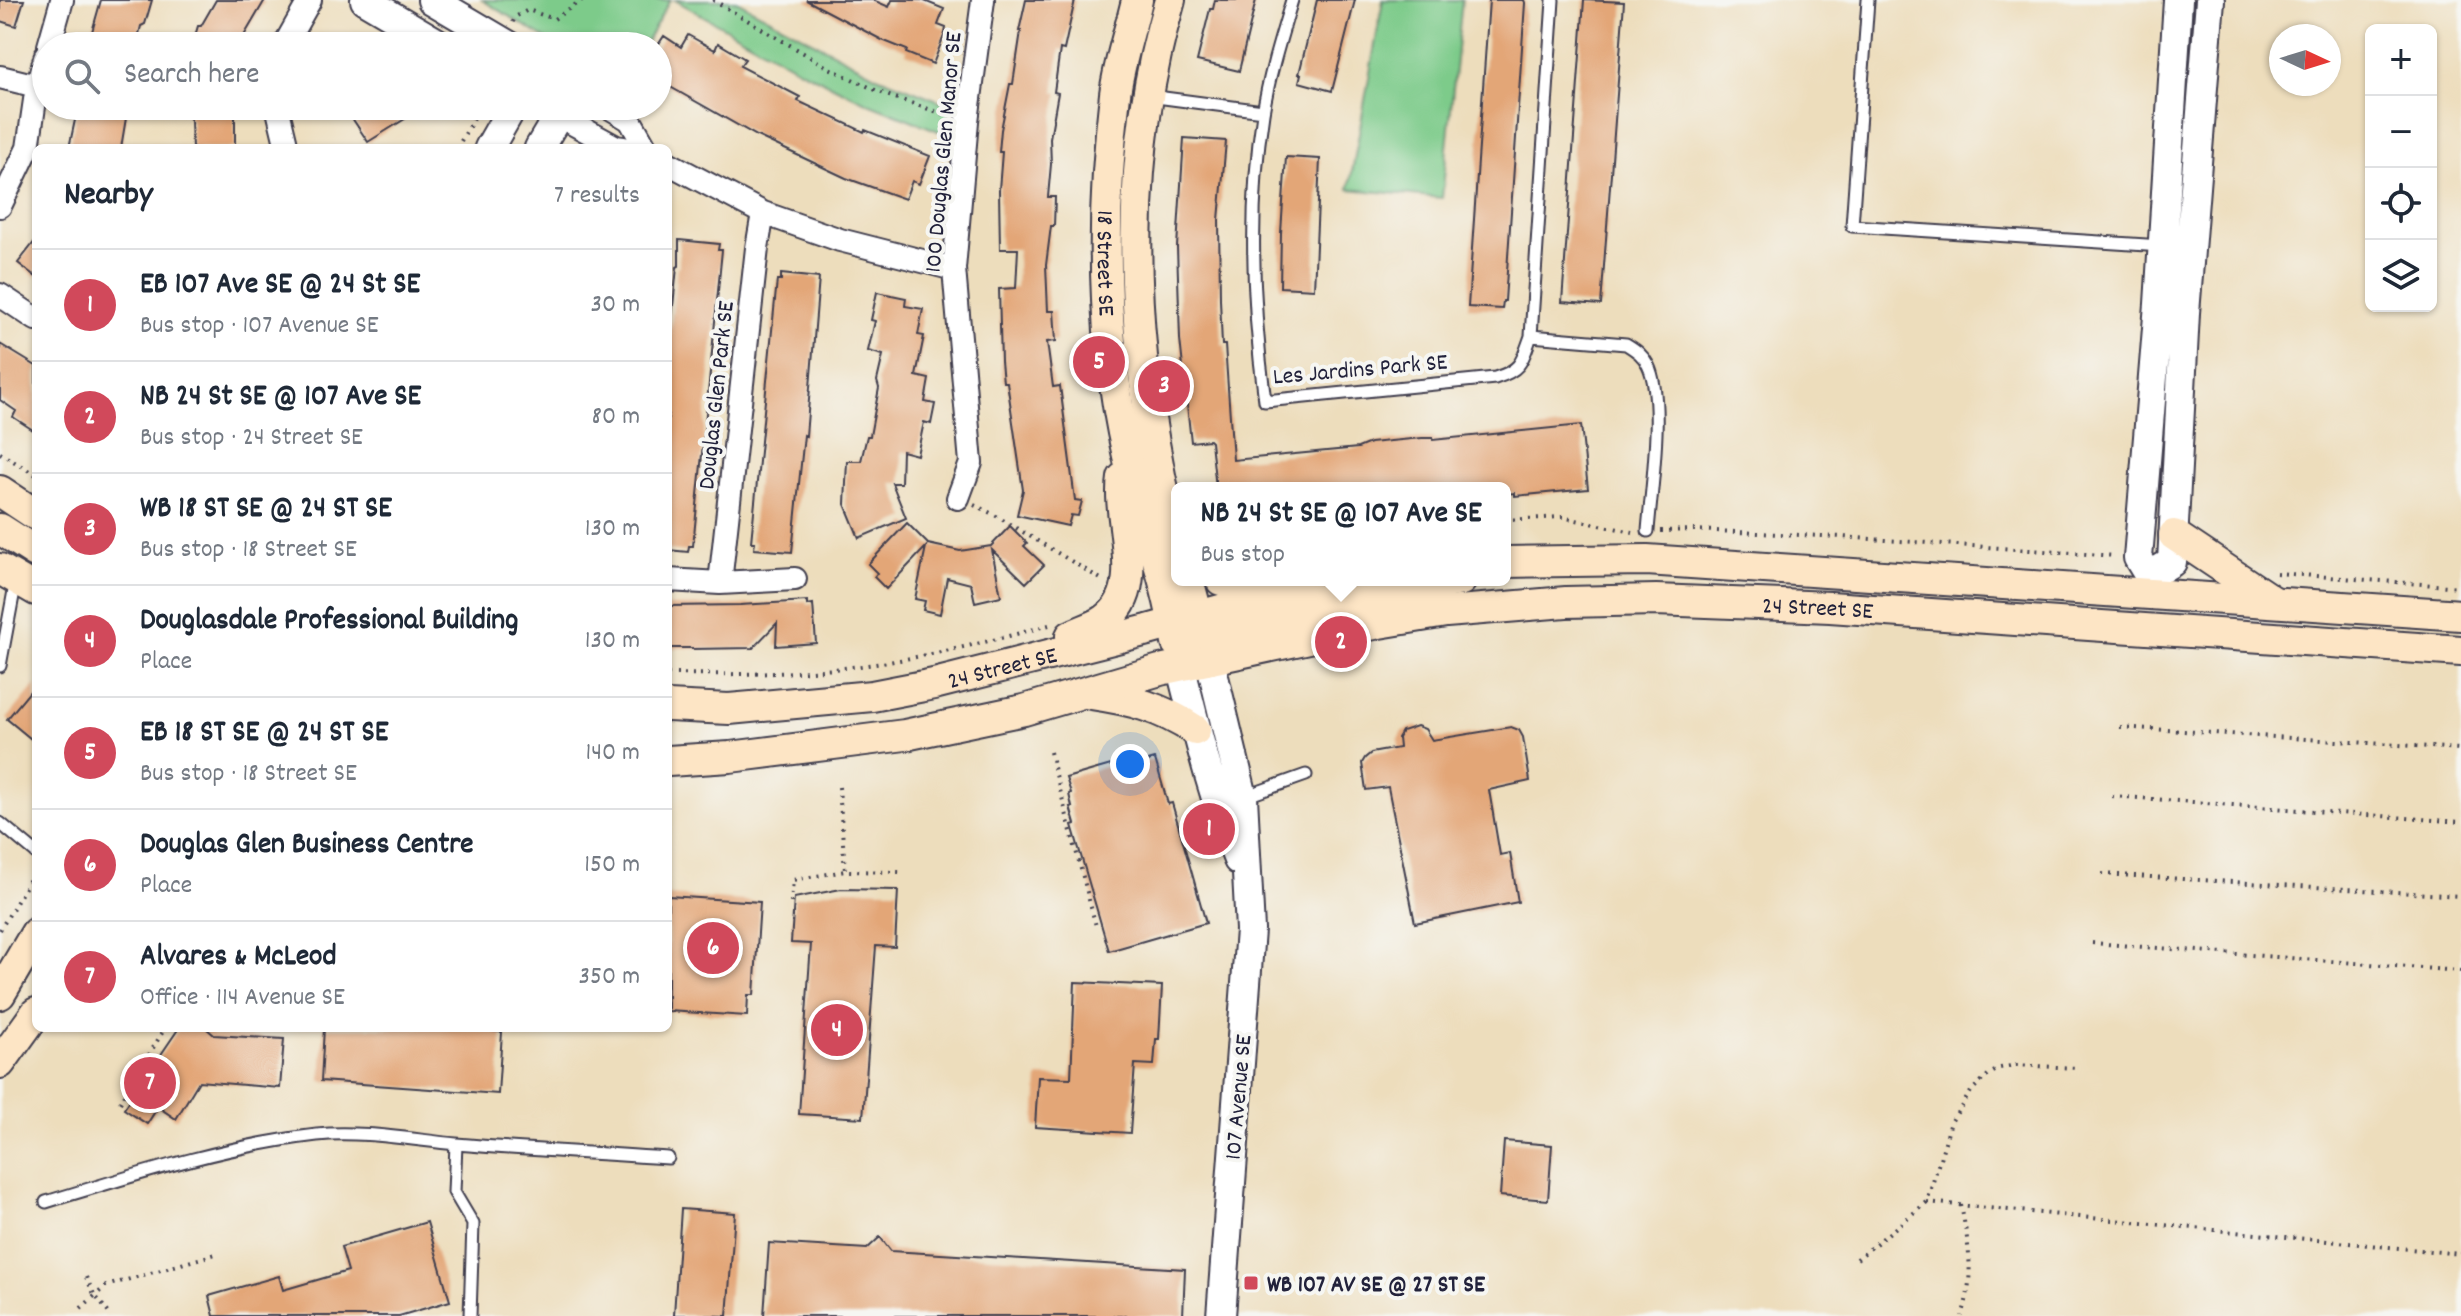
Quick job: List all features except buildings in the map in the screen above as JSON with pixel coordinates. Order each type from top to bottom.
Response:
[{"type":"main road","name":"18 Street SE","points":[[1137,0],[1116,92],[1105,265],[1109,330],[1128,456],[1169,597],[1197,634]]},
{"type":"main road","name":"18 Street SE","points":[[1170,0],[1149,96],[1139,194],[1138,315],[1143,373],[1159,472],[1171,517]]},
{"type":"main road","points":[[1005,665],[1105,620],[1118,607],[1125,593],[1129,560],[1121,482],[1128,456]]},
{"type":"main road","points":[[0,491],[32,512]]},
{"type":"main road","points":[[0,529],[32,549]]},
{"type":"main road","points":[[2174,535],[2276,603]]},
{"type":"main road","name":"24 Street SE","points":[[1511,563],[1647,560],[2143,597],[2461,615]]},
{"type":"main road","name":"18 Street SE","points":[[1180,665],[1197,634],[1189,586]]},
{"type":"main road","points":[[1241,586],[1270,595]]},
{"type":"main road","name":"24 Street SE","points":[[672,761],[730,757],[905,735],[1024,710],[1180,665],[1197,634],[1270,595],[1305,586]]},
{"type":"main road","points":[[1197,634],[1430,586]]},
{"type":"main road","name":"24 Street SE","points":[[672,706],[729,709],[872,696],[1005,665],[1197,634],[1379,623],[1446,612],[1566,602],[1656,600],[1830,607],[2143,597],[2461,651]]},
{"type":"main road","points":[[1081,693],[1132,700],[1162,710],[1195,730]]},
{"type":"main road","points":[[0,994],[32,940]]},
{"type":"main road","points":[[0,1063],[32,1019]]},
{"type":"street","points":[[53,32],[62,0]]},
{"type":"street","points":[[292,32],[310,0]]},
{"type":"street","points":[[365,0],[419,32]]},
{"type":"street","points":[[432,0],[501,32]]},
{"type":"street","name":"100 Douglas Glen Manor SE","points":[[958,498],[971,463],[954,269],[967,121],[983,0]]},
{"type":"street","points":[[2143,597],[2172,562],[2174,535],[2178,0]]},
{"type":"street","points":[[2143,597],[2177,247],[2210,0]]},
{"type":"street","points":[[0,77],[32,85]]},
{"type":"street","points":[[0,206],[28,148],[32,120]]},
{"type":"street","points":[[280,120],[286,144]]},
{"type":"street","points":[[491,144],[505,120]]},
{"type":"street","points":[[540,144],[548,120]]},
{"type":"street","points":[[571,120],[611,144]]},
{"type":"street","points":[[630,120],[644,144]]},
{"type":"street","points":[[672,166],[763,213],[840,240],[954,269]]},
{"type":"street","name":"Douglas Glen Park SE","points":[[720,583],[763,213]]},
{"type":"street","points":[[0,295],[32,316]]},
{"type":"street","points":[[672,580],[720,583],[795,579]]},
{"type":"street","name":"107 Avenue SE","points":[[1197,634],[1243,797],[1250,930],[1221,1316]]},
{"type":"street","name":"107 Avenue SE","points":[[1180,665],[1195,730],[1223,823],[1246,877]]},
{"type":"lane","name":"Les Jardins Park SE","points":[[1292,0],[1263,111],[1256,176],[1252,273],[1265,401],[1495,378],[1511,374],[1521,364],[1531,336],[1553,0]]},
{"type":"lane","points":[[1868,0],[1852,226],[2177,247]]},
{"type":"lane","points":[[1149,96],[1263,111]]},
{"type":"lane","points":[[1531,336],[1626,344],[1639,351],[1648,365],[1657,400],[1648,531]]},
{"type":"lane","points":[[0,666],[17,579]]},
{"type":"lane","points":[[1243,797],[1306,775]]},
{"type":"lane","points":[[0,823],[32,850]]},
{"type":"lane","points":[[46,1202],[174,1164],[248,1146],[320,1134],[668,1158]]},
{"type":"lane","points":[[456,1144],[454,1192],[473,1224],[470,1316]]},
{"type":"path","points":[[511,32],[515,17],[528,10],[554,19],[582,0]]},
{"type":"path","points":[[713,0],[829,68],[886,95],[967,121]]},
{"type":"path","points":[[459,144],[473,120]]},
{"type":"path","points":[[0,453],[32,473]]},
{"type":"path","points":[[958,498],[993,514],[1115,588]]},
{"type":"path","points":[[1511,520],[1562,517],[1629,532],[1694,530],[1842,537],[2143,597]]},
{"type":"path","points":[[2268,573],[2461,587]]},
{"type":"path","points":[[672,674],[736,675],[887,662],[1054,624]]},
{"type":"path","points":[[2120,727],[2461,749]]},
{"type":"path","points":[[1050,752],[1097,930]]},
{"type":"path","points":[[839,787],[845,871]]},
{"type":"path","points":[[2112,796],[2461,822]]},
{"type":"path","points":[[791,903],[793,880],[845,871],[901,872]]},
{"type":"path","points":[[2102,874],[2461,896]]},
{"type":"path","points":[[0,930],[32,876]]},
{"type":"path","points":[[2092,943],[2461,971]]},
{"type":"path","points":[[120,1103],[163,1032]]},
{"type":"path","points":[[1857,1259],[1927,1202],[1951,1122],[1972,1090],[1988,1075],[2000,1068],[2016,1065],[2077,1068]]},
{"type":"path","points":[[1927,1202],[2461,1254]]},
{"type":"path","points":[[1961,1205],[1970,1248],[1971,1275],[1962,1316]]},
{"type":"path","points":[[81,1308],[106,1286],[219,1253]]},
{"type":"path","points":[[86,1277],[94,1294],[111,1316]]},
{"type":"green space","points":[[482,0],[670,0],[652,32],[535,32]]},
{"type":"green space","points":[[675,0],[735,0],[877,76],[950,105],[946,134],[868,103],[800,70]]},
{"type":"green space","points":[[1383,0],[1462,0],[1442,198],[1349,189]]},
{"type":"place","name":"EB 18 ST SE @ 24 ST SE","points":[[1099,362]]},
{"type":"place","name":"WB 18 ST SE @ 24 ST SE","points":[[1164,386]]},
{"type":"place","name":"NB 24 St SE @ 107 Ave SE","points":[[1341,642]]},
{"type":"place","name":"EB 107 Ave SE @ 24 St SE","points":[[1209,829]]},
{"type":"place","name":"Douglas Glen Business Centre","points":[[713,948]]},
{"type":"place","name":"Douglasdale Professional Building","points":[[837,1030]]},
{"type":"place","name":"Alvares & McLeod","points":[[150,1083]]},
{"type":"place","name":"WB 107 AV SE @ 27 ST SE","points":[[1251,1283]]}]
